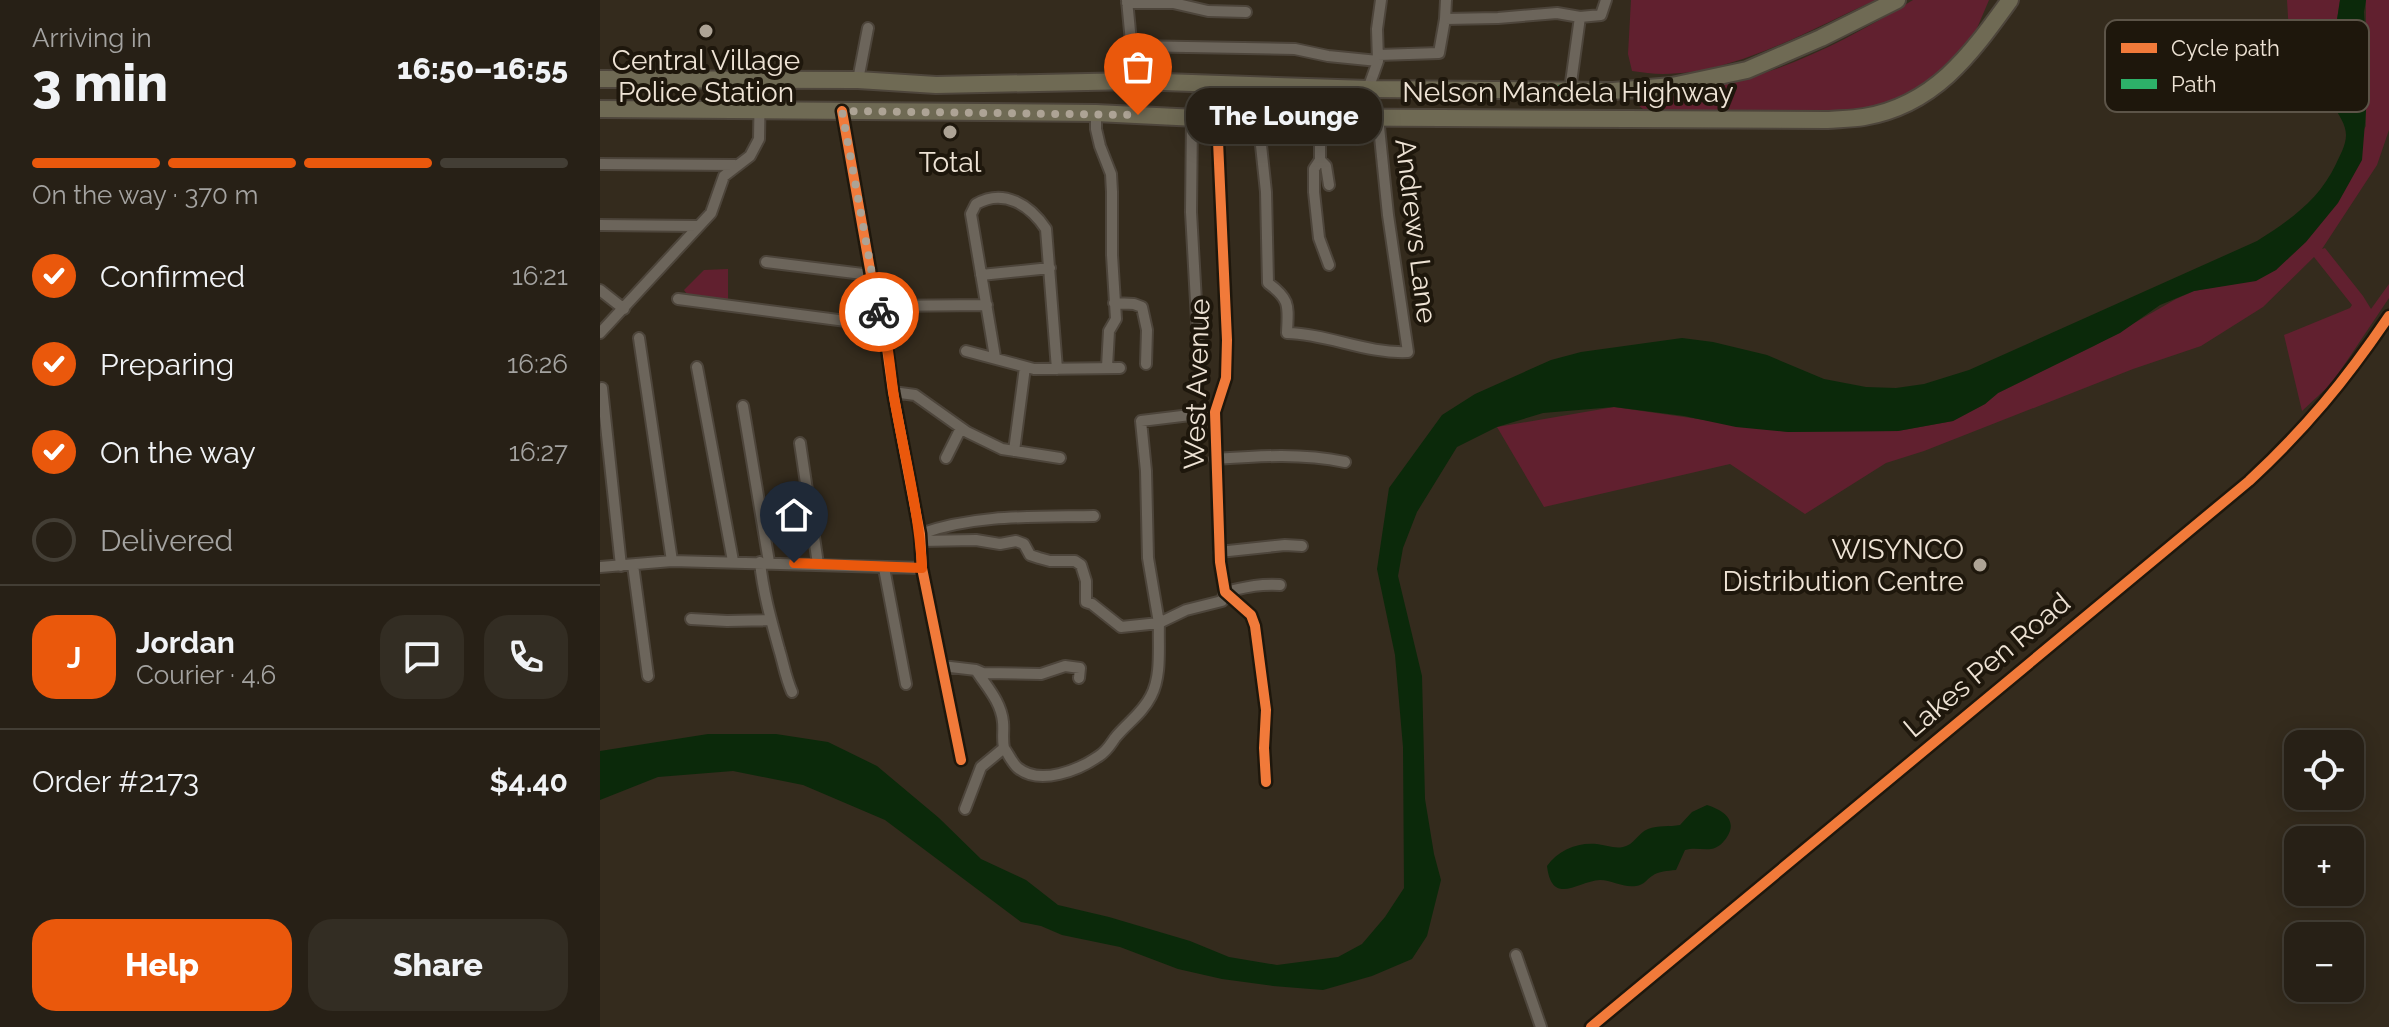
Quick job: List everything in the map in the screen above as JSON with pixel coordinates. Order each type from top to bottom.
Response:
[{"type":"highway","name":"Nelson Mandela Highway","points":[[600,79],[858,80],[936,85],[1134,81],[1368,89],[1613,91],[1672,86],[1747,70],[1897,0]]},
{"type":"highway","name":"Nelson Mandela Highway","points":[[600,109],[1096,113],[1217,119],[1827,120],[1864,117],[1906,103],[1943,79],[1970,54],[2010,0]]},
{"type":"street","points":[[1368,89],[1378,58],[1377,29],[1381,0]]},
{"type":"street","points":[[1131,46],[1295,49],[1328,56],[1378,58],[1439,53],[1446,0]]},
{"type":"street","points":[[1445,19],[1557,13],[1580,17],[1601,15],[1606,0]]},
{"type":"street","points":[[1138,115],[1127,2],[1173,3],[1208,11],[1246,12]]},
{"type":"street","points":[[1570,90],[1580,17]]},
{"type":"street","points":[[858,80],[868,28]]},
{"type":"street","points":[[600,333],[711,213],[724,176],[750,156],[759,139],[760,79]]},
{"type":"street","points":[[842,111],[871,275],[884,326],[920,538],[922,568],[961,760]]},
{"type":"street","points":[[1096,113],[1100,146],[1111,174],[1116,319],[1109,331],[1107,367]]},
{"type":"street","points":[[1192,117],[1191,212],[1198,338]]},
{"type":"street","name":"Andrews Lane","points":[[1258,117],[1266,192],[1268,283],[1282,293],[1288,304],[1287,333],[1307,333],[1375,351],[1408,352],[1388,215],[1378,117]]},
{"type":"street","points":[[1320,117],[1320,160],[1314,169],[1316,210],[1319,238],[1329,265]]},
{"type":"street","name":"West Avenue","points":[[1217,119],[1227,340],[1226,378],[1215,412],[1215,459],[1219,552],[1225,592]]},
{"type":"street","points":[[1320,160],[1326,166],[1329,185]]},
{"type":"street","points":[[600,164],[735,165]]},
{"type":"street","points":[[995,357],[971,214],[976,204],[994,197],[1018,202],[1037,215],[1046,229],[1057,369]]},
{"type":"street","points":[[600,225],[697,226]]},
{"type":"street","points":[[766,262],[871,275]]},
{"type":"street","points":[[981,275],[1050,268]]},
{"type":"street","points":[[600,290],[624,309]]},
{"type":"street","points":[[678,299],[884,326]]},
{"type":"street","points":[[1114,303],[1142,307],[1147,330],[1146,364]]},
{"type":"street","points":[[878,306],[987,305]]},
{"type":"street","name":"Lakes Pen Road","points":[[1591,1027],[2249,481],[2317,414],[2354,368],[2389,316]]},
{"type":"street","points":[[639,338],[672,561]]},
{"type":"street","points":[[966,351],[1025,367],[1120,368]]},
{"type":"street","points":[[697,367],[733,561]]},
{"type":"street","points":[[1014,451],[1025,367]]},
{"type":"street","points":[[602,388],[627,566],[648,676]]},
{"type":"street","points":[[893,392],[915,395],[961,428],[1002,449],[1060,458]]},
{"type":"street","points":[[743,406],[770,620],[781,652],[783,672],[792,692]]},
{"type":"street","points":[[976,670],[999,704],[1004,748],[1018,768],[1037,776],[1059,775],[1097,758],[1110,748],[1115,738],[1142,712],[1157,680],[1159,623],[1148,558],[1146,471],[1141,421],[1215,412]]},
{"type":"street","points":[[946,458],[961,428]]},
{"type":"street","points":[[800,443],[818,564]]},
{"type":"street","points":[[1215,459],[1290,455],[1345,462]]},
{"type":"street","points":[[920,538],[946,525],[981,520],[1094,516]]},
{"type":"street","points":[[920,538],[1000,544],[1016,541],[1024,544],[1030,555],[1050,561],[1075,561],[1081,565],[1086,581],[1086,602],[1121,627],[1159,623],[1186,610],[1222,601],[1225,592]]},
{"type":"street","points":[[1219,552],[1302,546]]},
{"type":"street","points":[[600,567],[672,561],[733,561],[922,568]]},
{"type":"street","points":[[884,568],[906,684]]},
{"type":"street","points":[[1225,592],[1253,584],[1280,585]]},
{"type":"street","points":[[1225,592],[1251,615],[1255,626],[1266,710],[1266,782]]},
{"type":"street","points":[[691,619],[770,620]]},
{"type":"street","points":[[942,666],[983,673],[1041,674],[1065,666],[1080,668],[1079,678]]},
{"type":"street","points":[[965,809],[981,767],[1004,748]]},
{"type":"street","points":[[1516,955],[1541,1027]]},
{"type":"shaded area","points":[[1631,0],[1876,0],[1745,58],[1718,67],[1663,74],[1632,71],[1628,54]]},
{"type":"shaded area","points":[[1913,0],[1989,0],[1972,40],[1938,74],[1897,101],[1854,110],[1798,113],[1643,109],[1637,104],[1642,97],[1716,86],[1784,66],[1848,37]]},
{"type":"shaded area","points":[[2287,0],[2340,0],[2337,20],[2288,20]]},
{"type":"shaded area","points":[[2340,0],[2366,0],[2364,20],[2337,20]]},
{"type":"shaded area","points":[[2366,0],[2389,0],[2389,130],[2377,165],[2322,249],[2325,248],[2371,309],[2389,284],[2389,298],[2332,383],[2302,411],[2284,335],[2352,305],[2314,257],[2263,307],[2201,346],[1886,463],[1805,514],[1730,464],[1544,507],[1497,427],[1614,407],[1788,432],[1898,431],[1953,421],[1985,404],[1998,393],[2094,346],[2176,299],[2194,291],[2276,270],[2366,126],[2366,112],[2369,112],[2369,20],[2366,20]]},
{"type":"shaded area","points":[[2337,112],[2366,112],[2362,160],[2338,203],[2306,242],[2276,270],[2256,281],[2194,291],[2160,305],[2120,333],[1998,393],[1985,404],[1953,421],[1898,431],[1788,432],[1736,427],[1684,416],[1614,407],[1543,413],[1497,427],[1457,447],[1417,512],[1403,548],[1398,576],[1422,676],[1425,799],[1441,880],[1427,936],[1412,959],[1372,976],[1323,990],[1222,979],[1178,969],[1120,947],[1062,935],[1021,922],[885,820],[803,785],[733,771],[658,777],[600,800],[600,751],[708,734],[776,734],[828,742],[877,766],[939,818],[981,859],[1026,880],[1058,905],[1190,941],[1229,957],[1277,965],[1338,957],[1362,944],[1404,888],[1403,747],[1395,655],[1377,569],[1389,488],[1442,415],[1475,394],[1551,360],[1581,352],[1682,338],[1767,355],[1824,379],[1866,387],[1896,388],[1924,384],[1969,370],[2257,241],[2292,217],[2312,199],[2329,177],[2344,146],[2346,135]]},
{"type":"shaded area","points":[[728,269],[728,307],[693,302],[684,290],[704,270]]},
{"type":"shaded area","points":[[1707,805],[1727,816],[1730,831],[1716,848],[1685,850],[1676,870],[1657,873],[1636,886],[1600,880],[1560,889],[1554,886],[1550,878],[1547,866],[1569,848],[1590,844],[1616,848],[1627,846],[1648,829],[1680,825],[1692,812]]},
{"type":"marked path","points":[[1562,85],[1562,90]]},
{"type":"cycle path","points":[[842,111],[871,275],[884,326],[920,534],[922,568],[961,760]]},
{"type":"cycle path","points":[[1217,119],[1227,340],[1226,378],[1215,412],[1220,562],[1225,592],[1251,615],[1255,626],[1266,710],[1266,782]]},
{"type":"cycle path","points":[[1591,1027],[2249,481],[2324,403],[2389,316]]},
{"type":"way so far","points":[[879,312],[842,111],[1138,115]]},
{"type":"place","name":"Central Village Police Station","points":[[706,31]]},
{"type":"place","name":"The Lounge","points":[[1138,115]]},
{"type":"place","name":"Total","points":[[950,132]]},
{"type":"place","name":"WISYNCO Distribution Centre","points":[[1980,565]]},
{"type":"route","points":[[794,563],[922,568],[920,534],[879,312]]}]
